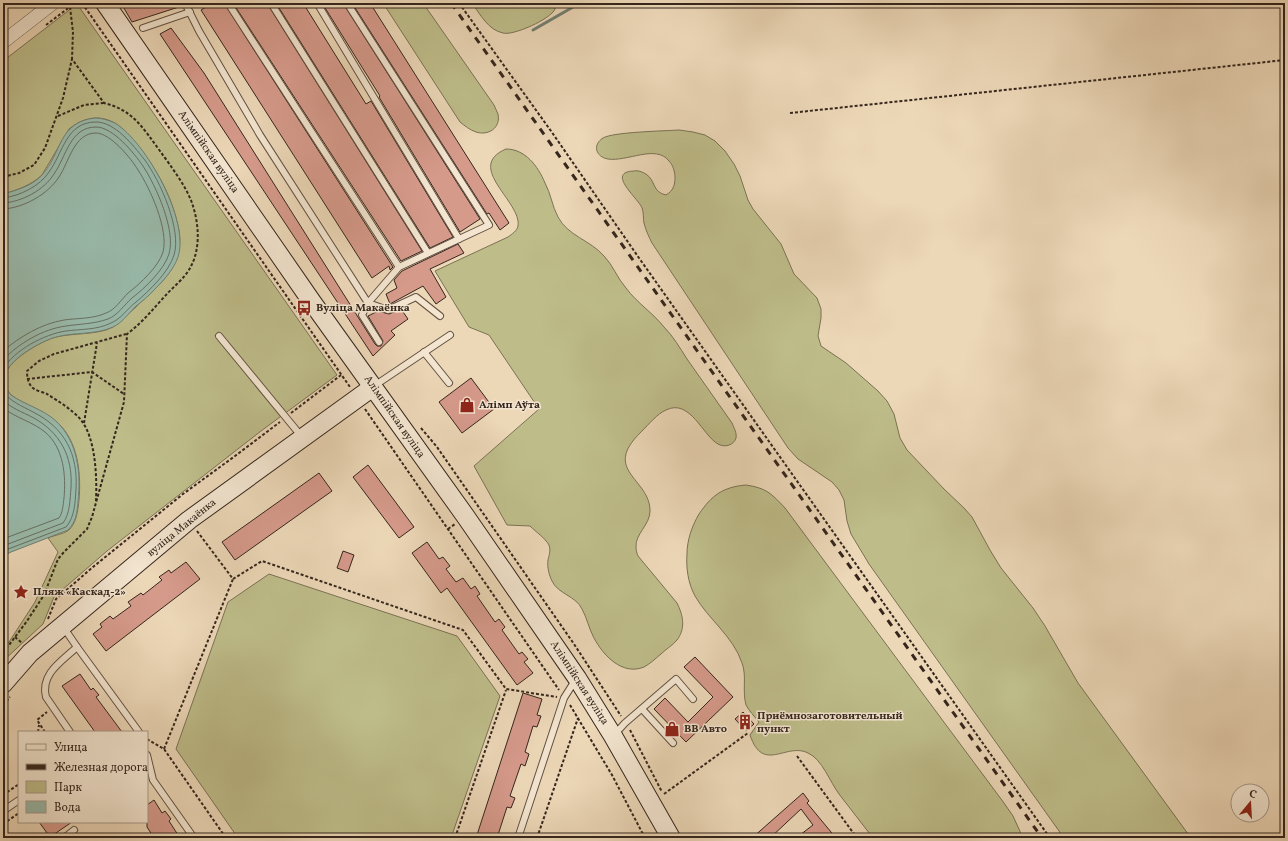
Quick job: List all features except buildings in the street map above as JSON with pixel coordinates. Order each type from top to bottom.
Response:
[{"type":"street","points":[[3,42],[53,3]]},
{"type":"street","name":"Алімпійская вуліца","points":[[105,3],[312,302],[470,524],[577,678],[613,736],[671,838]]},
{"type":"street","name":"вуліца Макаёнка","points":[[3,684],[55,624],[189,520],[373,387]]},
{"type":"lane","points":[[185,3],[199,31],[260,135],[368,303],[388,310],[416,297],[440,316]]},
{"type":"lane","points":[[228,3],[399,267]]},
{"type":"lane","points":[[271,3],[428,253]]},
{"type":"lane","points":[[317,3],[459,239]]},
{"type":"lane","points":[[347,3],[489,225],[399,267],[368,303],[362,315],[379,342]]},
{"type":"lane","points":[[143,28],[190,12]]},
{"type":"lane","points":[[373,387],[450,335]]},
{"type":"lane","points":[[219,336],[303,438]]},
{"type":"lane","points":[[424,352],[448,382]]},
{"type":"lane","points":[[55,624],[77,647],[138,731]]},
{"type":"lane","points":[[69,731],[46,697],[44,690],[49,673],[77,647]]},
{"type":"lane","points":[[518,838],[564,698],[577,678]]},
{"type":"lane","points":[[613,736],[676,679],[693,698]]},
{"type":"lane","points":[[642,709],[673,743]]},
{"type":"lane","points":[[148,759],[153,780],[194,838]]},
{"type":"lane","points":[[3,811],[18,801]]},
{"type":"lane","points":[[64,838],[74,830]]},
{"type":"path","points":[[82,3],[578,718],[612,776],[645,838]]},
{"type":"path","points":[[458,3],[551,131],[639,258],[1050,838]]},
{"type":"path","points":[[3,177],[19,173],[34,164],[45,148],[63,98],[72,59],[73,32],[70,7]]},
{"type":"path","points":[[72,59],[104,103]]},
{"type":"path","points":[[790,113],[1285,60]]},
{"type":"path","points":[[57,117],[84,105],[104,103],[117,106],[129,114],[139,123],[174,170],[192,202],[198,235],[196,254],[190,269],[138,326],[127,334],[54,354],[39,361],[27,371],[27,379],[32,388],[46,394],[67,408],[84,424],[94,459],[97,478],[95,504]]},
{"type":"path","points":[[3,651],[15,637],[44,595],[58,559],[87,529],[92,518],[124,402],[127,334]]},
{"type":"path","points":[[84,424],[97,343]]},
{"type":"path","points":[[27,379],[92,372],[124,394]]},
{"type":"path","points":[[55,624],[56,599],[183,494],[341,375]]},
{"type":"path","points":[[189,520],[233,579]]},
{"type":"path","points":[[164,749],[233,579],[262,561],[463,630],[506,689],[564,698]]},
{"type":"path","points":[[15,637],[24,645]]},
{"type":"path","points":[[455,838],[506,689]]},
{"type":"path","points":[[44,731],[36,720],[53,708]]},
{"type":"path","points":[[537,838],[578,718]]},
{"type":"path","points":[[38,731],[39,723]]},
{"type":"path","points":[[664,794],[748,733]]},
{"type":"path","points":[[148,740],[164,749],[226,838]]},
{"type":"path","points":[[797,756],[857,838]]},
{"type":"path","points":[[3,795],[18,785]]},
{"type":"path","points":[[3,824],[18,814]]},
{"type":"green space","points":[[383,3],[423,3],[494,105],[498,114],[498,123],[493,130],[485,133],[476,132],[460,122]]},
{"type":"green space","points":[[472,3],[555,3],[555,9],[547,17],[531,26],[515,32],[503,33],[493,29],[481,17]]},
{"type":"green space","points":[[77,4],[337,375],[261,431],[107,551],[54,597],[43,624],[3,661],[3,647],[9,642],[35,602],[58,552],[48,538],[70,529],[76,519],[80,491],[78,462],[68,435],[62,427],[50,417],[11,395],[4,383],[6,372],[10,365],[33,347],[50,339],[93,333],[113,327],[150,294],[171,270],[176,260],[180,243],[175,214],[160,178],[138,146],[120,127],[108,120],[92,118],[73,126],[69,129],[42,175],[24,187],[3,194],[3,61]]},
{"type":"green space","points":[[679,130],[705,135],[715,141],[725,151],[740,176],[748,200],[753,209],[781,244],[794,274],[817,298],[821,309],[818,336],[821,346],[846,363],[878,391],[887,401],[894,414],[900,438],[907,450],[972,517],[1001,568],[1033,608],[1078,683],[1191,838],[1064,838],[869,564],[851,534],[847,521],[844,500],[839,490],[832,482],[798,459],[788,448],[652,243],[645,226],[642,208],[623,181],[623,176],[626,173],[634,171],[646,174],[656,189],[662,194],[666,195],[672,190],[675,183],[673,167],[663,156],[657,154],[608,159],[601,156],[597,150],[597,144],[603,138],[617,134]]},
{"type":"green space","points":[[506,149],[525,155],[535,165],[549,191],[556,213],[562,223],[567,229],[604,256],[630,293],[670,334],[732,423],[736,432],[736,438],[731,444],[726,446],[718,444],[712,440],[689,413],[682,409],[675,408],[666,410],[659,414],[630,445],[626,456],[626,465],[630,474],[643,490],[648,500],[650,511],[648,521],[636,542],[637,554],[677,603],[683,622],[682,631],[674,644],[644,667],[628,669],[614,662],[608,657],[592,635],[584,612],[579,605],[576,601],[558,589],[552,581],[548,568],[550,549],[547,542],[530,526],[507,525],[474,466],[539,409],[489,335],[469,327],[435,271],[508,237],[517,229],[517,217],[512,206],[492,175],[491,165],[495,156]]},
{"type":"green space","points":[[746,485],[768,492],[785,508],[1004,803],[1013,816],[1023,838],[873,838],[839,794],[822,765],[813,756],[800,751],[768,755],[761,753],[755,747],[750,735],[759,722],[746,705],[742,663],[733,644],[695,596],[689,581],[687,565],[687,549],[690,533],[696,519],[704,507],[724,490]]},
{"type":"green space","points":[[269,574],[457,636],[500,696],[451,838],[238,838],[176,749],[228,602]]},
{"type":"water","points":[[95,118],[105,119],[115,123],[140,147],[152,164],[172,204],[178,224],[180,242],[178,257],[162,282],[122,321],[113,327],[106,330],[63,335],[50,339],[33,347],[10,365],[6,372],[4,383],[11,395],[51,417],[63,429],[69,438],[76,458],[79,491],[76,517],[68,530],[3,556],[3,194],[24,187],[38,179],[49,166],[67,132],[83,121]]},
{"type":"waterway","points":[[533,30],[580,3]]},
{"type":"railway","points":[[451,3],[1042,838]]},
{"type":"place","name":"Вуліца Макаёнка","points":[[304,308]]},
{"type":"place","name":"Алімп Аўта","points":[[467,405]]},
{"type":"place","name":"Пляж «Каскад-2»","points":[[21,592]]},
{"type":"place","name":"Приёмнозаготовительный пункт","points":[[745,722]]},
{"type":"place","name":"ВВ Авто","points":[[672,729]]}]
